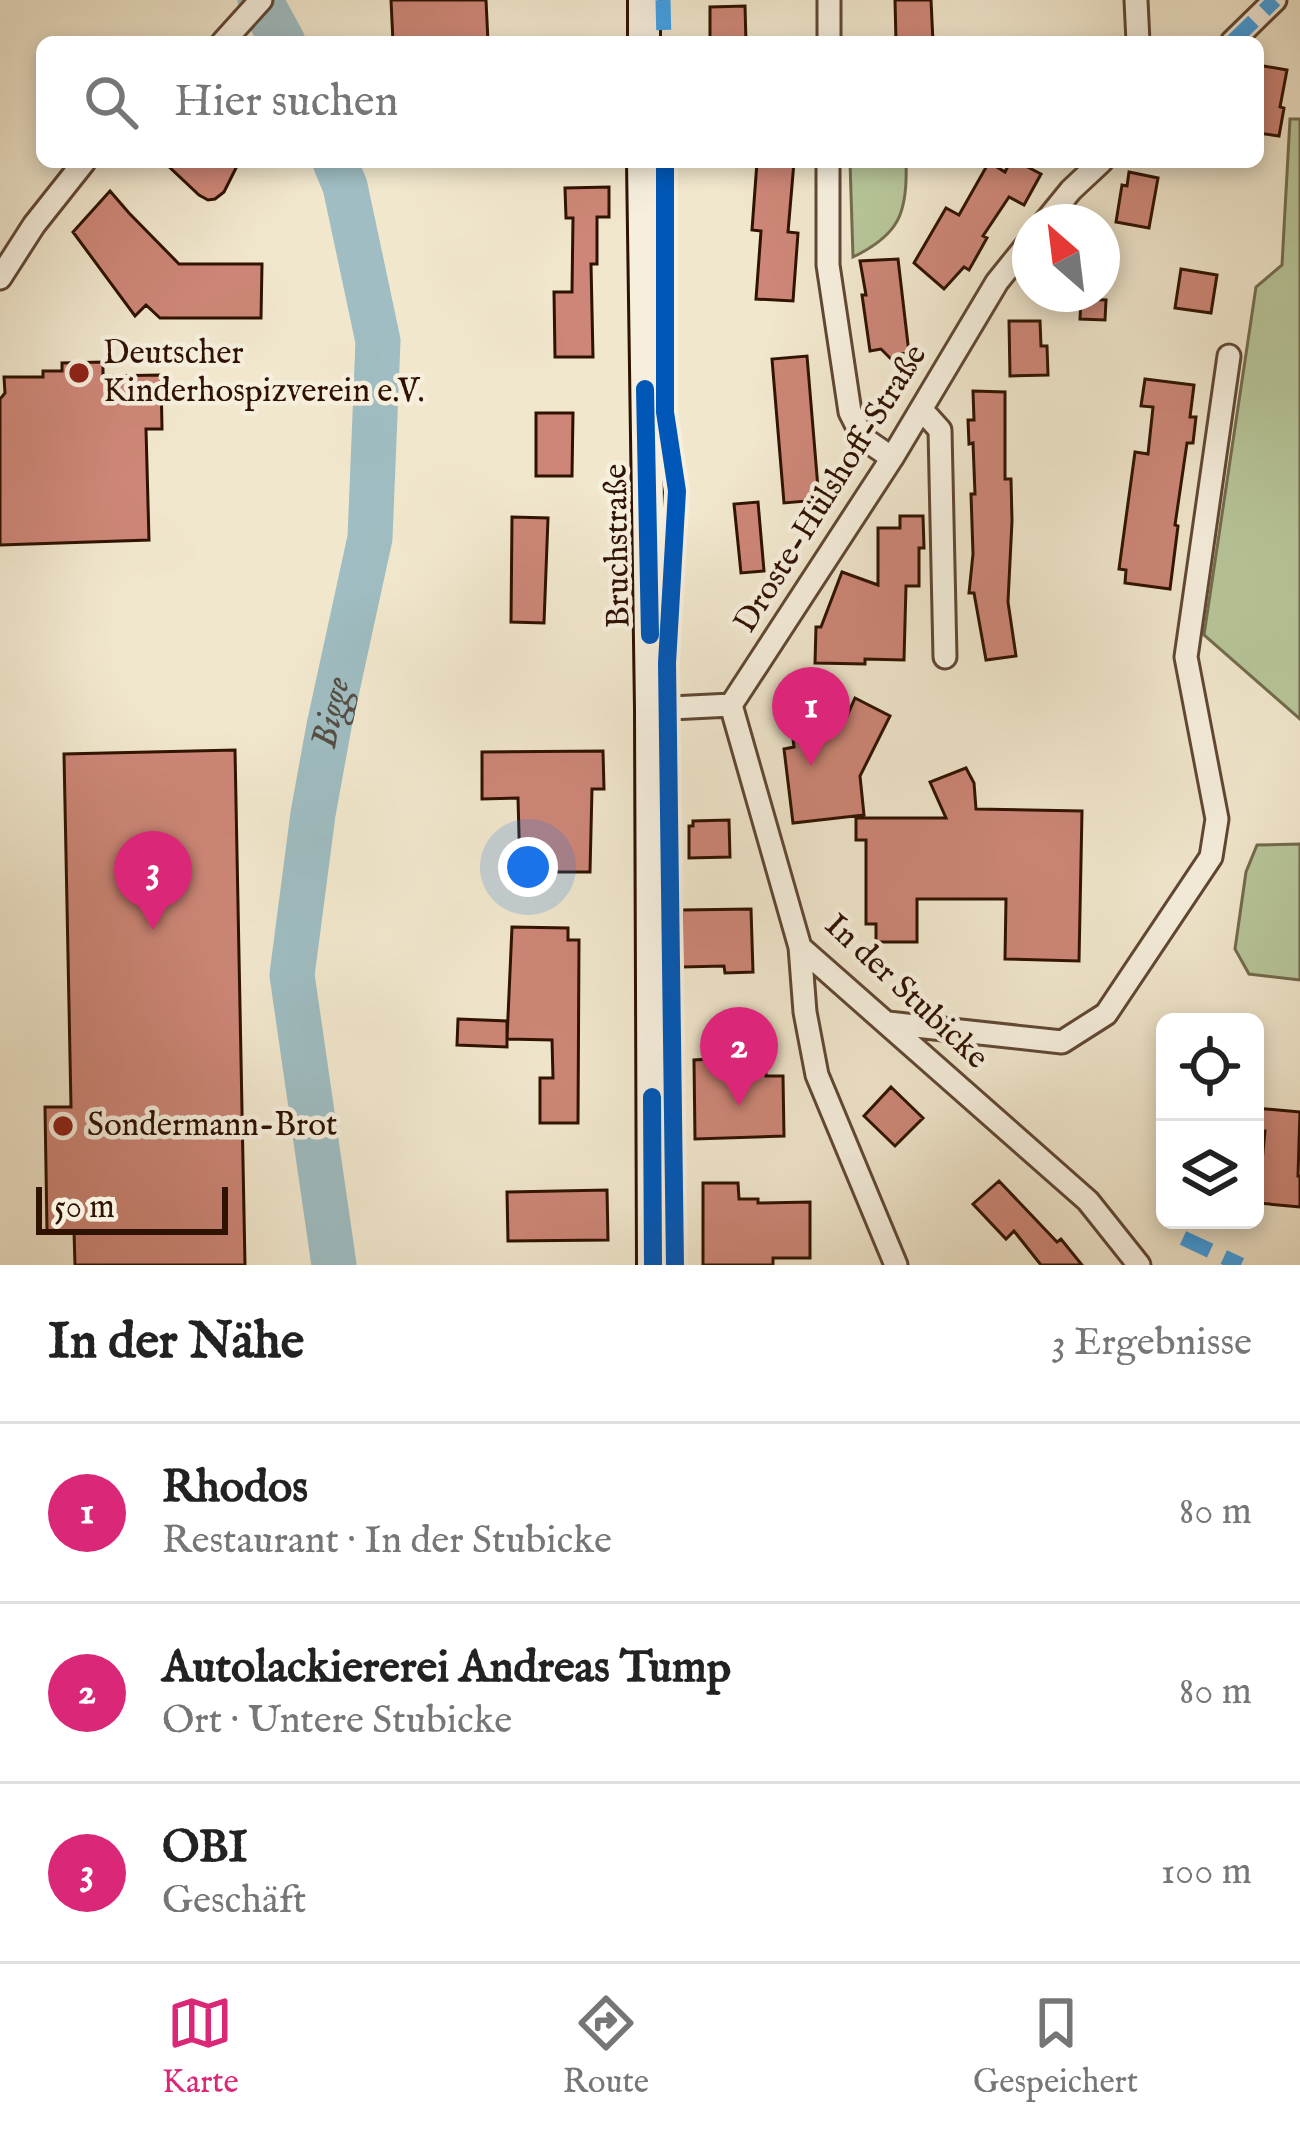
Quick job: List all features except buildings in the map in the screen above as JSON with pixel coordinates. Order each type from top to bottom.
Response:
[{"type":"main road","points":[[644,0],[644,36]]},
{"type":"main road","name":"Bruchstraße","points":[[643,168],[653,1265]]},
{"type":"street","points":[[229,36],[261,0]]},
{"type":"street","points":[[829,0],[829,36]]},
{"type":"street","points":[[1136,0],[1138,36]]},
{"type":"street","points":[[1238,36],[1276,0]]},
{"type":"street","points":[[0,278],[79,168]]},
{"type":"street","points":[[828,168],[828,265],[850,412],[863,438],[892,458]]},
{"type":"street","points":[[1060,204],[1095,168]]},
{"type":"street","name":"Droste-Hülshoff-Straße","points":[[731,705],[1012,263]]},
{"type":"street","points":[[888,1022],[1062,1042],[1106,1014],[1211,857],[1217,819],[1186,657],[1228,356]]},
{"type":"street","points":[[922,410],[940,430],[945,657]]},
{"type":"street","points":[[651,709],[731,705]]},
{"type":"street","name":"In der Stubicke","points":[[731,705],[800,947],[1088,1202],[1139,1265]]},
{"type":"street","points":[[800,947],[805,1012],[818,1075],[896,1265]]},
{"type":"green space","points":[[1290,119],[1300,119],[1300,719],[1204,635],[1256,287],[1282,265]]},
{"type":"green space","points":[[850,168],[906,168],[898,220],[881,240],[853,257]]},
{"type":"green space","points":[[1300,844],[1300,980],[1249,974],[1235,949],[1246,872],[1257,845]]},
{"type":"waterway","name":"Bigge","points":[[260,0],[280,36]]},
{"type":"waterway","name":"Bigge","points":[[334,1265],[292,975],[313,814],[370,538],[378,341],[338,168]]},
{"type":"marked path","points":[[663,0],[664,36]]},
{"type":"marked path","points":[[1238,36],[1275,0]]},
{"type":"marked path","points":[[1183,1238],[1241,1265]]},
{"type":"cycle path","points":[[665,168],[665,412],[677,491],[667,663],[675,1265]]},
{"type":"cycle path","points":[[645,389],[650,635]]},
{"type":"cycle path","points":[[652,1097],[653,1265]]},
{"type":"place","name":"Deutscher Kinderhospizverein e.V.","points":[[79,373]]},
{"type":"place","name":"Rhodos","points":[[811,766]]},
{"type":"place","name":"OBI","points":[[153,930]]},
{"type":"place","name":"Autolackiererei Andreas Tump","points":[[739,1106]]},
{"type":"place","name":"Sondermann-Brot","points":[[63,1126]]}]
